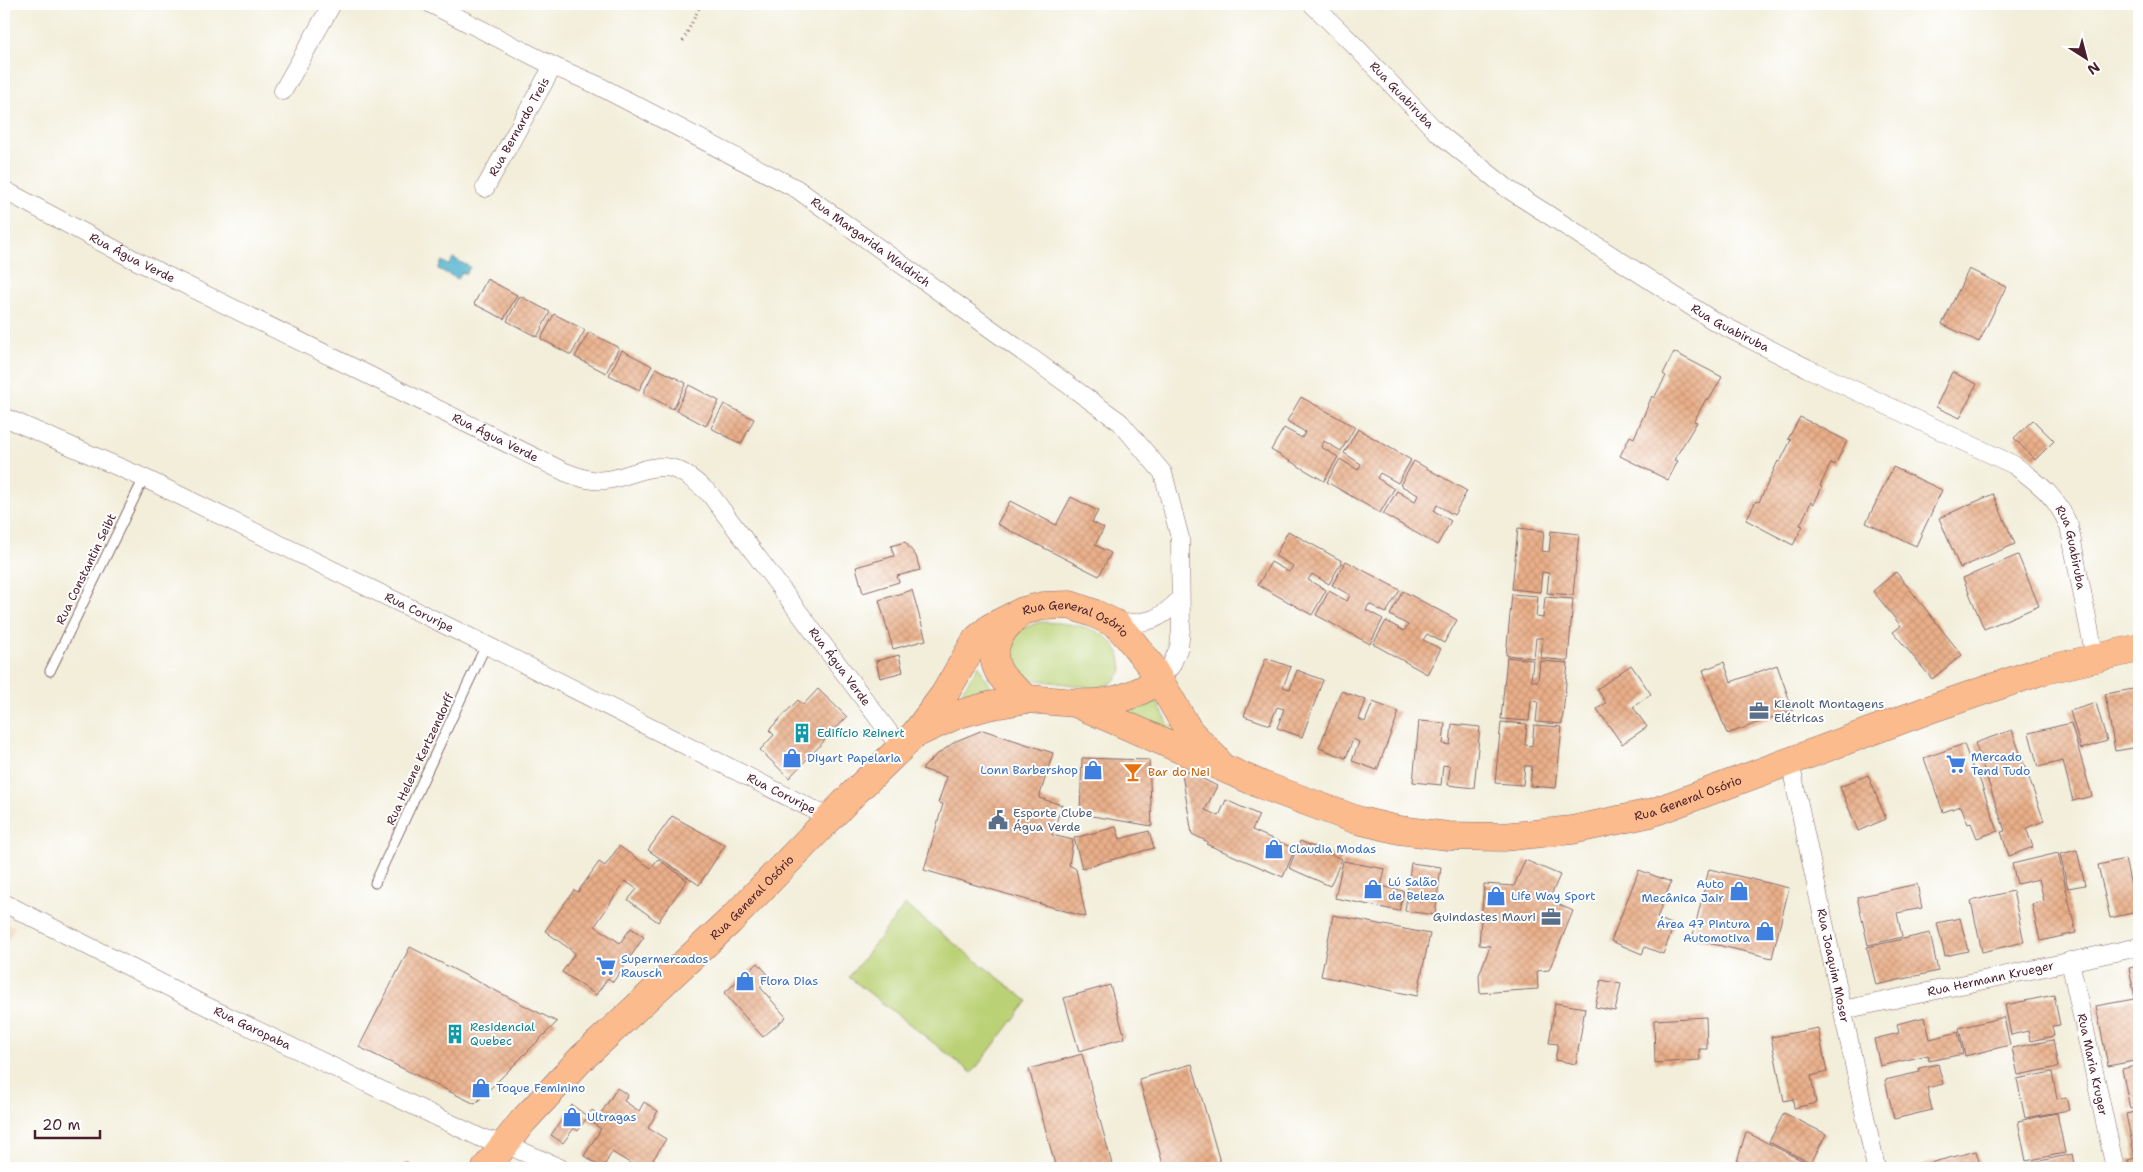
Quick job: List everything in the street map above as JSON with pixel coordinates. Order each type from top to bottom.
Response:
[{"type":"main road","name":"Rua General Osório","points":[[486,1168],[523,1120],[581,1059],[730,921],[908,741],[944,695],[976,640],[991,627],[1023,612],[1044,606],[1070,605],[1116,624],[1140,651],[1189,731],[1226,769]]},
{"type":"main road","points":[[1023,612],[1008,624],[999,636],[995,651],[996,667],[1009,684],[1028,699]]},
{"type":"main road","name":"Rua General Osório","points":[[908,741],[956,715],[988,706],[1028,699],[1075,703],[1262,785],[1357,820],[1409,832],[1448,836],[1503,837],[1572,830],[1651,813],[1944,704],[2041,671],[2139,648]]},
{"type":"main road","points":[[1133,695],[1140,675],[1140,651]]},
{"type":"main road","points":[[1075,703],[1109,702],[1133,695],[1159,680]]},
{"type":"street","points":[[283,91],[332,4]]},
{"type":"street","name":"Rua Margarida Waldrich","points":[[431,4],[554,66],[597,85],[797,189],[1120,422],[1163,474],[1180,538],[1179,647],[1171,666],[1159,680]]},
{"type":"street","name":"Rua Guabiruba","points":[[1312,4],[1356,46],[1437,132],[1508,189],[1714,321],[1807,368],[2014,465],[2043,486],[2061,508],[2069,526],[2095,658]]},
{"type":"street","name":"Rua Bernardo Treis","points":[[485,188],[554,66]]},
{"type":"street","name":"Rua Água Verde","points":[[4,190],[131,258],[565,472],[587,480],[606,480],[650,468],[670,468],[688,476],[710,494],[908,741]]},
{"type":"street","name":"Rua Coruripe","points":[[4,417],[144,478],[486,645],[830,818]]},
{"type":"street","points":[[1116,624],[1149,622],[1160,617],[1180,599]]},
{"type":"street","name":"Rua Joaquim Moser","points":[[1790,762],[1876,1168]]},
{"type":"street","name":"Rua Garopaba","points":[[4,903],[198,1002],[481,1138],[505,1144],[560,1168]]},
{"type":"street","name":"Rua Hermann Krueger","points":[[1843,1010],[2139,946]]},
{"type":"street","name":"Rua Maria Kruger","points":[[2070,960],[2115,1168]]},
{"type":"lane","name":"Rua Constantin Seibt","points":[[50,671],[144,478]]},
{"type":"lane","name":"Rua Helene Kertzendorff","points":[[375,883],[486,645]]},
{"type":"path","points":[[682,41],[701,4]]},
{"type":"shaded area","points":[[4,922],[15,927],[4,948]]},
{"type":"green space","points":[[1039,622],[1072,624],[1094,630],[1103,635],[1112,642],[1118,651],[1122,671],[1112,683],[1095,688],[1029,679],[1017,672],[1009,661],[1007,652],[1011,639],[1020,630]]},
{"type":"green space","points":[[979,665],[984,677],[991,686],[965,695],[962,691]]},
{"type":"green space","points":[[1156,701],[1176,737],[1126,713],[1127,710],[1143,707]]},
{"type":"green space","points":[[905,905],[1028,1001],[972,1073],[849,977]]},
{"type":"water","points":[[453,258],[470,267],[466,274],[462,272],[458,279],[438,269],[442,261],[449,265]]},
{"type":"building","points":[[1969,269],[2006,287],[1979,342],[1942,324]]},
{"type":"building","points":[[487,279],[517,295],[504,319],[474,304]]},
{"type":"building","points":[[520,296],[550,312],[537,337],[507,321]]},
{"type":"building","points":[[554,314],[585,330],[571,355],[541,339]]},
{"type":"building","points":[[589,332],[619,348],[606,373],[575,357]]},
{"type":"building","points":[[622,350],[652,366],[639,390],[609,375]]},
{"type":"building","points":[[1674,352],[1722,377],[1709,400],[1706,399],[1694,421],[1697,422],[1674,460],[1678,461],[1668,480],[1620,456],[1630,436],[1634,438],[1652,396],[1654,398],[1666,376],[1663,374]]},
{"type":"building","points":[[656,368],[686,383],[673,409],[643,393]]},
{"type":"building","points":[[1952,372],[1977,384],[1960,418],[1936,407]]},
{"type":"building","points":[[689,385],[719,401],[706,426],[676,410]]},
{"type":"building","points":[[1301,397],[1355,427],[1341,451],[1324,441],[1321,447],[1338,457],[1324,481],[1271,450],[1284,428],[1302,438],[1305,432],[1287,421]]},
{"type":"building","points":[[724,404],[754,419],[741,444],[711,428]]},
{"type":"building","points":[[1800,417],[1847,441],[1835,465],[1831,463],[1814,504],[1811,502],[1800,525],[1803,526],[1793,545],[1746,520],[1756,501],[1759,502],[1778,461],[1780,462],[1791,440],[1788,439]]},
{"type":"building","points":[[2033,420],[2054,441],[2035,460],[2014,438]]},
{"type":"building","points":[[1358,429],[1411,460],[1398,483],[1380,473],[1377,478],[1394,489],[1380,513],[1327,482],[1340,459],[1358,470],[1361,464],[1344,453]]},
{"type":"building","points":[[1414,461],[1467,491],[1454,515],[1437,505],[1434,511],[1451,521],[1437,545],[1383,514],[1397,491],[1415,502],[1418,495],[1400,485]]},
{"type":"building","points":[[1893,467],[1942,490],[1916,546],[1866,523]]},
{"type":"building","points":[[1993,494],[2015,544],[1960,568],[1939,518]]},
{"type":"building","points":[[1071,497],[1098,511],[1092,522],[1104,528],[1095,545],[1111,553],[1099,576],[997,524],[1010,501],[1056,525]]},
{"type":"building","points":[[1518,528],[1544,531],[1542,551],[1549,552],[1551,531],[1579,534],[1573,595],[1547,593],[1549,573],[1542,572],[1540,592],[1512,589]]},
{"type":"building","points":[[1288,531],[1342,561],[1329,584],[1312,574],[1308,580],[1326,590],[1312,615],[1258,585],[1271,562],[1289,572],[1293,566],[1275,556]]},
{"type":"building","points":[[905,542],[916,556],[920,570],[897,576],[899,582],[863,593],[856,567],[894,556],[891,546]]},
{"type":"building","points":[[2018,555],[2039,606],[1984,629],[1963,578]]},
{"type":"building","points":[[1346,561],[1400,590],[1386,613],[1369,604],[1366,610],[1383,619],[1370,644],[1316,615],[1329,591],[1347,601],[1350,595],[1332,585]]},
{"type":"building","points":[[1896,572],[1962,655],[1932,679],[1893,632],[1901,626],[1873,591]]},
{"type":"building","points":[[912,590],[926,640],[893,649],[879,600]]},
{"type":"building","points":[[1403,591],[1457,620],[1444,643],[1427,634],[1423,640],[1441,649],[1427,674],[1373,644],[1386,621],[1404,631],[1408,625],[1390,615]]},
{"type":"building","points":[[1512,594],[1538,596],[1536,617],[1543,618],[1545,597],[1573,599],[1568,661],[1541,658],[1543,638],[1536,638],[1534,658],[1506,655]]},
{"type":"building","points":[[899,655],[903,672],[880,678],[876,661]]},
{"type":"building","points":[[1507,657],[1533,660],[1531,681],[1538,681],[1540,661],[1568,663],[1562,724],[1536,722],[1538,702],[1531,701],[1529,721],[1501,719]]},
{"type":"building","points":[[1266,658],[1291,667],[1283,687],[1290,689],[1297,670],[1323,680],[1302,737],[1277,728],[1284,709],[1277,707],[1270,725],[1244,716]]},
{"type":"building","points":[[1724,662],[1731,682],[1777,665],[1793,710],[1727,734],[1703,670]]},
{"type":"building","points":[[1631,665],[1651,694],[1633,707],[1647,727],[1622,744],[1597,709],[1606,703],[1597,689]]},
{"type":"building","points":[[2139,688],[2139,747],[2115,751],[2105,694]]},
{"type":"building","name":"Edifício Reinert","points":[[818,689],[847,717],[789,778],[760,750],[774,735],[769,730],[798,700],[803,705]]},
{"type":"building","points":[[1341,691],[1366,700],[1359,719],[1365,722],[1373,702],[1399,712],[1377,770],[1352,761],[1359,742],[1353,739],[1346,758],[1319,748]]},
{"type":"building","points":[[2096,703],[2107,741],[2081,749],[2070,711]]},
{"type":"building","points":[[1419,721],[1445,723],[1443,744],[1450,745],[1452,724],[1480,727],[1474,788],[1448,785],[1450,766],[1443,765],[1441,785],[1413,782]]},
{"type":"building","points":[[1501,722],[1527,724],[1525,745],[1532,746],[1534,725],[1562,727],[1556,788],[1530,786],[1532,766],[1525,766],[1523,785],[1495,783]]},
{"type":"building","points":[[2071,723],[2092,796],[2073,801],[2063,761],[2038,767],[2029,733]]},
{"type":"building","name":"Esporte Clube Água Verde","points":[[983,730],[1053,753],[1039,798],[1062,805],[1052,835],[1073,840],[1069,865],[1076,869],[1086,917],[924,870],[943,804],[938,803],[947,777],[922,769],[935,756],[956,741]]},
{"type":"building","points":[[2012,730],[2044,821],[2026,828],[2033,847],[2009,856],[2001,832],[2005,831],[1975,743]]},
{"type":"building","points":[[1964,744],[1974,772],[1977,772],[1998,831],[1977,838],[1971,823],[1968,824],[1961,806],[1943,812],[1924,758]]},
{"type":"building","points":[[1082,758],[1149,760],[1152,826],[1080,814]]},
{"type":"building","points":[[1181,768],[1217,786],[1205,810],[1219,816],[1226,800],[1259,815],[1252,830],[1295,849],[1283,877],[1206,844],[1208,842],[1192,834]]},
{"type":"building","points":[[1868,775],[1886,819],[1858,831],[1840,787]]},
{"type":"building","points":[[672,816],[725,845],[699,885],[648,850]]},
{"type":"building","points":[[1116,827],[1120,839],[1149,831],[1154,848],[1082,868],[1074,838]]},
{"type":"building","points":[[1300,841],[1342,859],[1330,886],[1289,868]]},
{"type":"building","points":[[619,846],[651,868],[658,859],[687,880],[658,922],[628,900],[637,889],[625,881],[595,926],[620,943],[631,928],[644,937],[613,982],[608,978],[596,995],[562,972],[575,953],[545,931],[574,890],[578,892],[599,862],[605,866]]},
{"type":"building","points":[[2077,850],[2085,885],[2068,888],[2060,854]]},
{"type":"building","points":[[2058,853],[2076,933],[2040,941],[2032,904],[2044,901],[2039,879],[2017,884],[2012,864]]},
{"type":"building","points":[[2125,859],[2137,912],[2110,918],[2098,865]]},
{"type":"building","points":[[1525,860],[1560,875],[1549,900],[1573,911],[1549,970],[1537,971],[1538,989],[1480,993],[1479,975],[1490,946],[1479,945],[1484,884],[1514,886]]},
{"type":"building","points":[[1343,861],[1385,869],[1381,886],[1404,891],[1399,911],[1335,898]]},
{"type":"building","points":[[1411,863],[1441,867],[1435,915],[1405,911]]},
{"type":"building","points":[[1709,869],[1789,888],[1772,958],[1692,939]]},
{"type":"building","points":[[1639,870],[1671,882],[1657,918],[1674,925],[1663,954],[1645,947],[1642,954],[1611,941]]},
{"type":"building","points":[[2139,875],[2139,913],[2138,913],[2131,877]]},
{"type":"building","points":[[1917,884],[1922,908],[1897,913],[1902,937],[1868,945],[1857,897]]},
{"type":"building","points":[[2013,891],[2024,942],[1982,952],[1971,901]]},
{"type":"building","points":[[1333,915],[1430,934],[1417,996],[1321,976]]},
{"type":"building","points":[[1960,918],[1968,951],[1945,956],[1937,923]]},
{"type":"building","points":[[1930,933],[1938,971],[1876,985],[1867,947]]},
{"type":"building","name":"Residencial Quebec","points":[[410,947],[557,1022],[475,1104],[359,1047]]},
{"type":"building","points":[[758,963],[771,978],[760,987],[786,1017],[763,1037],[724,993]]},
{"type":"building","points":[[2139,966],[2139,1013],[2138,1013],[2129,968]]},
{"type":"building","points":[[1601,980],[1621,984],[1615,1011],[1595,1007]]},
{"type":"building","points":[[1110,985],[1125,1038],[1079,1051],[1064,998]]},
{"type":"building","points":[[2054,995],[2060,1025],[2052,1026],[2054,1036],[2030,1041],[2028,1031],[2011,1035],[2005,1005]]},
{"type":"building","points":[[2134,999],[2139,1023],[2139,1060],[2108,1066],[2096,1006]]},
{"type":"building","points":[[1555,1003],[1585,1008],[1576,1064],[1555,1060],[1558,1044],[1549,1043]]},
{"type":"building","points":[[1706,1017],[1707,1049],[1699,1049],[1700,1060],[1655,1063],[1654,1020]]},
{"type":"building","points":[[1925,1017],[1930,1039],[1958,1032],[1963,1054],[1929,1061],[1928,1055],[1880,1066],[1874,1039],[1899,1033],[1897,1024]]},
{"type":"building","points":[[2004,1017],[2010,1045],[1965,1056],[1959,1028]]},
{"type":"building","points":[[1818,1028],[1827,1072],[1811,1076],[1816,1103],[1794,1108],[1793,1099],[1784,1101],[1771,1037]]},
{"type":"building","points":[[2053,1040],[2058,1067],[2018,1075],[2012,1048]]},
{"type":"building","points":[[1082,1054],[1113,1168],[1056,1168],[1029,1069]]},
{"type":"building","points":[[1192,1064],[1220,1162],[1199,1168],[1164,1168],[1139,1079]]},
{"type":"building","points":[[1938,1064],[1943,1084],[1927,1088],[1932,1110],[1894,1119],[1885,1080],[1920,1072],[1919,1068]]},
{"type":"building","points":[[2139,1065],[2139,1107],[2130,1109],[2122,1069]]},
{"type":"building","points":[[2052,1072],[2057,1099],[2066,1097],[2069,1110],[2025,1118],[2017,1079]]},
{"type":"building","points":[[617,1088],[628,1095],[624,1101],[639,1111],[644,1102],[658,1111],[648,1128],[666,1139],[648,1168],[638,1168],[612,1152],[603,1168],[584,1156],[601,1129],[594,1124]]},
{"type":"building","points":[[572,1105],[587,1116],[592,1110],[599,1115],[593,1124],[586,1119],[578,1131],[574,1128],[563,1143],[551,1135]]},
{"type":"building","points":[[2139,1111],[2139,1168],[2130,1168],[2128,1160],[2135,1158],[2126,1114]]},
{"type":"building","points":[[1784,1113],[1826,1134],[1811,1163],[1769,1142]]},
{"type":"building","points":[[2057,1113],[2065,1153],[2026,1161],[2018,1121]]},
{"type":"building","points":[[1746,1132],[1817,1168],[1735,1168]]},
{"type":"building","points":[[1976,1151],[1981,1168],[1910,1168]]},
{"type":"building","points":[[2072,1154],[2075,1168],[2027,1168],[2026,1164]]},
{"type":"building","points":[[406,1162],[417,1168],[403,1168]]},
{"type":"place","name":"Kienolt Montagens Elétricas","points":[[1759,711]]},
{"type":"place","name":"Edifício Reinert","points":[[802,733]]},
{"type":"place","name":"Diyart Papelaria","points":[[792,758]]},
{"type":"place","name":"Mercado Tend Tudo","points":[[1956,764]]},
{"type":"place","name":"Lonn Barbershop","points":[[1093,770]]},
{"type":"place","name":"Bar do Nei","points":[[1133,772]]},
{"type":"place","name":"Esporte Clube Água Verde","points":[[998,820]]},
{"type":"place","name":"Claudia Modas","points":[[1274,849]]},
{"type":"place","name":"Lú Salão de Beleza","points":[[1373,889]]},
{"type":"place","name":"Auto Mecânica Jair","points":[[1739,891]]},
{"type":"place","name":"Life Way Sport","points":[[1496,896]]},
{"type":"place","name":"Guindastes Mauri","points":[[1551,917]]},
{"type":"place","name":"Área 47 Pintura Automotiva","points":[[1765,931]]},
{"type":"place","name":"Supermercados Rausch","points":[[606,966]]},
{"type":"place","name":"Flora Dias","points":[[745,981]]},
{"type":"place","name":"Residencial Quebec","points":[[455,1034]]},
{"type":"place","name":"Toque Feminino","points":[[481,1088]]},
{"type":"place","name":"Ultragas","points":[[572,1117]]}]
